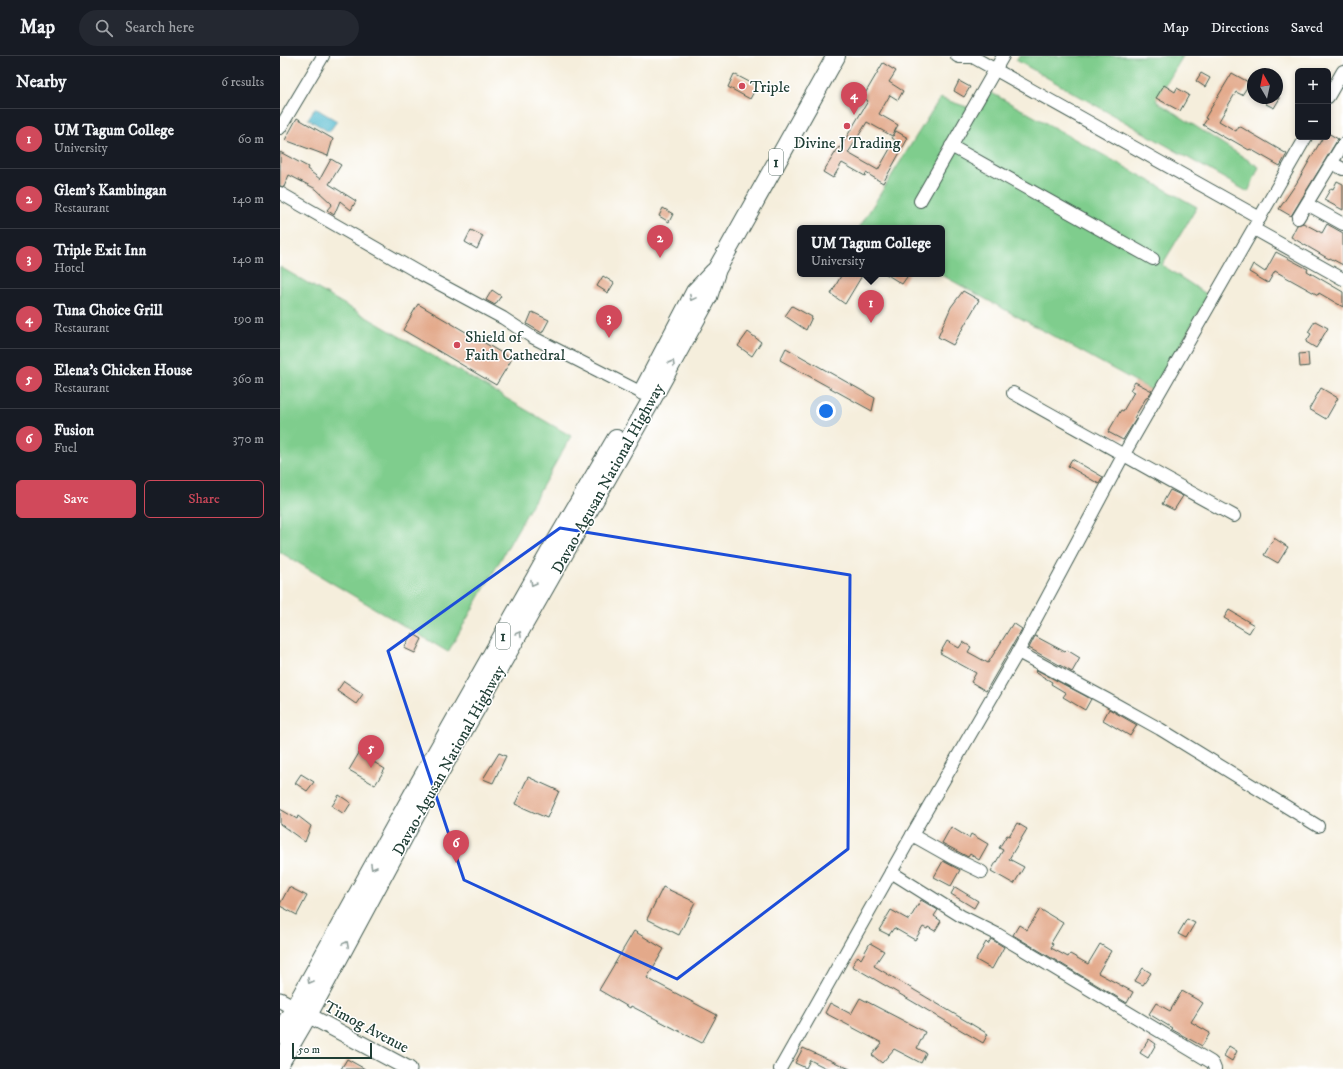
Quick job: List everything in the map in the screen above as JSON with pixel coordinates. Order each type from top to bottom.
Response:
[{"type":"highway","name":"Davao-Agusan National Highway","points":[[280,1034],[294,1007],[396,839],[626,434],[708,297],[717,268],[836,56]]},
{"type":"highway","name":"Davao-Agusan National Highway","points":[[626,434],[642,393],[695,292],[717,268]]},
{"type":"highway","name":"Davao-Agusan National Highway","points":[[280,1062],[294,1007]]},
{"type":"main road","name":"Timog Avenue","points":[[294,1007],[409,1069]]},
{"type":"street","points":[[280,128],[323,56]]},
{"type":"street","points":[[957,56],[960,58],[971,57],[994,70],[1257,224],[1343,279]]},
{"type":"street","points":[[920,201],[1003,56]]},
{"type":"street","points":[[1331,92],[1343,71]]},
{"type":"street","points":[[780,1069],[912,835],[1018,652],[1124,454],[1304,140]]},
{"type":"street","points":[[1298,218],[1343,144]]},
{"type":"street","points":[[951,146],[1153,259]]},
{"type":"street","points":[[1332,163],[1343,169]]},
{"type":"street","points":[[280,193],[421,274],[503,318],[532,337],[642,393]]},
{"type":"street","points":[[1307,204],[1343,224]]},
{"type":"street","points":[[1013,393],[1234,516]]},
{"type":"street","points":[[1018,652],[1160,729],[1318,826]]},
{"type":"street","points":[[912,835],[951,857],[982,872]]},
{"type":"street","points":[[891,872],[961,916],[998,934],[1095,994],[1175,1039],[1214,1064],[1215,1069]]},
{"type":"highlighted area","points":[[560,528],[850,575],[848,849],[677,979],[464,880],[388,651]]},
{"type":"green space","points":[[1019,56],[1183,56],[1156,101],[1259,167],[1248,192],[1016,60]]},
{"type":"green space","points":[[990,92],[1197,207],[1162,265],[1208,295],[1155,392],[945,277],[945,225],[861,225],[940,98],[979,111]]},
{"type":"green space","points":[[280,267],[571,436],[448,652],[280,552]]},
{"type":"water","points":[[315,108],[337,121],[329,132],[308,119]]},
{"type":"building","points":[[883,63],[896,71],[889,82],[903,91],[898,100],[890,95],[879,114],[898,125],[892,136],[867,122],[848,153],[878,170],[895,140],[892,138],[896,131],[908,138],[883,183],[866,173],[865,176],[842,163],[833,178],[823,172],[839,147],[840,148],[868,101],[863,97]]},
{"type":"building","points":[[1201,73],[1210,78],[1205,87],[1196,81]]},
{"type":"building","points":[[1232,73],[1247,81],[1247,88],[1242,95],[1236,92],[1219,121],[1236,131],[1239,126],[1287,154],[1280,166],[1203,125],[1207,119],[1205,118]]},
{"type":"building","name":"Triple","points":[[734,74],[757,86],[750,99],[728,87]]},
{"type":"building","points":[[959,81],[970,87],[964,97],[954,91]]},
{"type":"building","points":[[1164,85],[1175,92],[1177,88],[1189,95],[1180,111],[1156,98]]},
{"type":"building","points":[[1266,104],[1276,104],[1274,108]]},
{"type":"building","points":[[297,118],[333,139],[328,156],[285,140]]},
{"type":"building","points":[[1331,135],[1338,139],[1291,216],[1279,209],[1296,184],[1321,140],[1331,140]]},
{"type":"building","points":[[280,152],[308,167],[307,169],[320,179],[331,159],[341,165],[329,184],[356,201],[351,210],[340,201],[334,215],[327,210],[332,204],[316,189],[289,175],[284,187],[280,186]]},
{"type":"building","points":[[1337,181],[1343,184],[1343,210],[1324,200],[1331,188],[1333,189]]},
{"type":"building","points":[[663,208],[673,214],[669,222],[659,216]]},
{"type":"building","points":[[1303,223],[1322,233],[1327,224],[1343,233],[1343,265],[1330,258],[1329,259],[1291,237],[1297,225]]},
{"type":"building","points":[[471,230],[483,236],[477,249],[465,242]]},
{"type":"building","points":[[1276,252],[1308,269],[1307,271],[1343,292],[1343,307],[1275,271],[1268,283],[1249,272],[1253,264],[1265,272]]},
{"type":"building","points":[[603,276],[614,283],[608,293],[597,286]]},
{"type":"building","points":[[840,277],[861,277],[845,304],[831,294]]},
{"type":"building","points":[[891,277],[907,277],[902,284]]},
{"type":"building","points":[[492,290],[501,296],[495,305],[486,300]]},
{"type":"building","points":[[963,291],[979,300],[953,345],[938,337],[951,307]]},
{"type":"building","name":"Shield of Faith Cathedral","points":[[418,304],[512,359],[496,385],[403,330]]},
{"type":"building","points":[[792,306],[812,317],[806,330],[785,316]]},
{"type":"building","points":[[532,312],[549,320],[542,333],[527,324]]},
{"type":"building","points":[[1315,321],[1328,328],[1316,348],[1306,342],[1311,334],[1308,332]]},
{"type":"building","points":[[748,332],[761,342],[752,356],[738,346]]},
{"type":"building","points":[[786,348],[875,398],[872,411],[780,360]]},
{"type":"building","points":[[1308,353],[1309,366],[1300,367],[1299,354]]},
{"type":"building","points":[[1135,382],[1152,391],[1134,418],[1136,419],[1123,440],[1108,432],[1134,392],[1130,390]]},
{"type":"building","points":[[1321,388],[1338,398],[1326,419],[1309,409]]},
{"type":"building","points":[[1072,459],[1103,477],[1099,484],[1068,466]]},
{"type":"building","points":[[1170,490],[1183,496],[1174,510],[1162,504]]},
{"type":"building","points":[[1274,538],[1288,547],[1278,563],[1264,555]]},
{"type":"building","points":[[1229,610],[1254,625],[1249,633],[1224,618]]},
{"type":"building","points":[[1013,623],[1022,629],[986,691],[971,682],[976,673],[940,653],[947,641],[959,648],[963,642],[971,647],[968,652],[988,663]]},
{"type":"building","points":[[412,633],[422,639],[415,653],[404,648]]},
{"type":"building","points":[[1035,636],[1065,652],[1067,650],[1080,658],[1072,672],[1029,648]]},
{"type":"building","points":[[1037,670],[1091,699],[1085,710],[1063,697],[1066,693],[1051,684],[1052,682],[1035,672]]},
{"type":"building","points":[[344,681],[363,694],[356,704],[337,691]]},
{"type":"building","points":[[1109,709],[1137,725],[1130,736],[1103,720]]},
{"type":"building","points":[[359,753],[385,769],[375,785],[349,770]]},
{"type":"building","points":[[499,753],[506,756],[493,783],[483,779]]},
{"type":"building","points":[[301,774],[314,782],[307,791],[295,783]]},
{"type":"building","points":[[528,777],[559,791],[547,818],[515,804]]},
{"type":"building","points":[[339,795],[351,803],[344,814],[332,806]]},
{"type":"building","points":[[280,809],[297,819],[298,816],[311,826],[305,842],[280,824]]},
{"type":"building","points":[[1017,823],[1027,829],[1009,859],[1024,867],[1014,884],[991,871],[1003,850],[999,848]]},
{"type":"building","points":[[951,827],[969,838],[971,834],[988,844],[979,860],[970,854],[968,857],[942,843]]},
{"type":"building","points":[[943,861],[960,870],[951,886],[934,877]]},
{"type":"building","points":[[289,887],[307,896],[297,915],[280,906]]},
{"type":"building","points":[[663,887],[695,902],[679,935],[647,919]]},
{"type":"building","points":[[955,887],[978,901],[974,908],[951,894]]},
{"type":"building","points":[[921,900],[938,910],[934,916],[941,921],[935,931],[928,927],[927,929],[923,927],[915,940],[894,928],[889,935],[879,930],[891,910],[909,920]]},
{"type":"building","points":[[1040,909],[1063,923],[1051,943],[1053,944],[1051,948],[1068,957],[1070,954],[1088,964],[1100,944],[1111,951],[1098,973],[1133,992],[1127,1003],[1013,935],[1019,925],[1027,930]]},
{"type":"building","points":[[1187,919],[1195,923],[1186,938],[1178,934]]},
{"type":"building","points":[[634,931],[664,949],[647,978],[717,1015],[702,1043],[631,1006],[630,1008],[599,990]]},
{"type":"building","points":[[991,939],[1004,947],[992,969],[976,960],[986,942],[988,944]]},
{"type":"building","points":[[870,943],[884,951],[874,966],[988,1034],[983,1043],[852,966],[858,956],[861,959]]},
{"type":"building","points":[[1143,968],[1151,973],[1143,985],[1135,981]]},
{"type":"building","points":[[1182,991],[1203,1003],[1191,1022],[1210,1033],[1202,1046],[1171,1029],[1172,1028],[1149,1014],[1156,1003],[1170,1011]]},
{"type":"building","points":[[860,998],[925,1032],[917,1048],[926,1053],[921,1063],[894,1049],[882,1063],[872,1055],[882,1043],[825,1013],[830,1003],[851,1014]]},
{"type":"building","points":[[1149,1039],[1156,1044],[1148,1058],[1140,1053]]},
{"type":"building","points":[[1229,1046],[1237,1051],[1232,1061],[1224,1056]]},
{"type":"building","points":[[803,1048],[850,1069],[828,1069],[810,1060],[806,1068],[795,1063]]},
{"type":"building","points":[[347,1059],[365,1069],[341,1069]]},
{"type":"place","name":"Triple","points":[[742,86]]},
{"type":"place","name":"Tuna Choice Grill","points":[[854,115]]},
{"type":"place","name":"Divine J Trading","points":[[847,126]]},
{"type":"place","name":"Glem's Kambingan","points":[[660,258]]},
{"type":"place","name":"UM Tagum College","points":[[871,323]]},
{"type":"place","name":"Triple Exit Inn","points":[[609,338]]},
{"type":"place","name":"Shield of Faith Cathedral","points":[[457,345]]},
{"type":"place","name":"Elena's Chicken House","points":[[371,768]]},
{"type":"place","name":"Fusion","points":[[456,863]]}]
